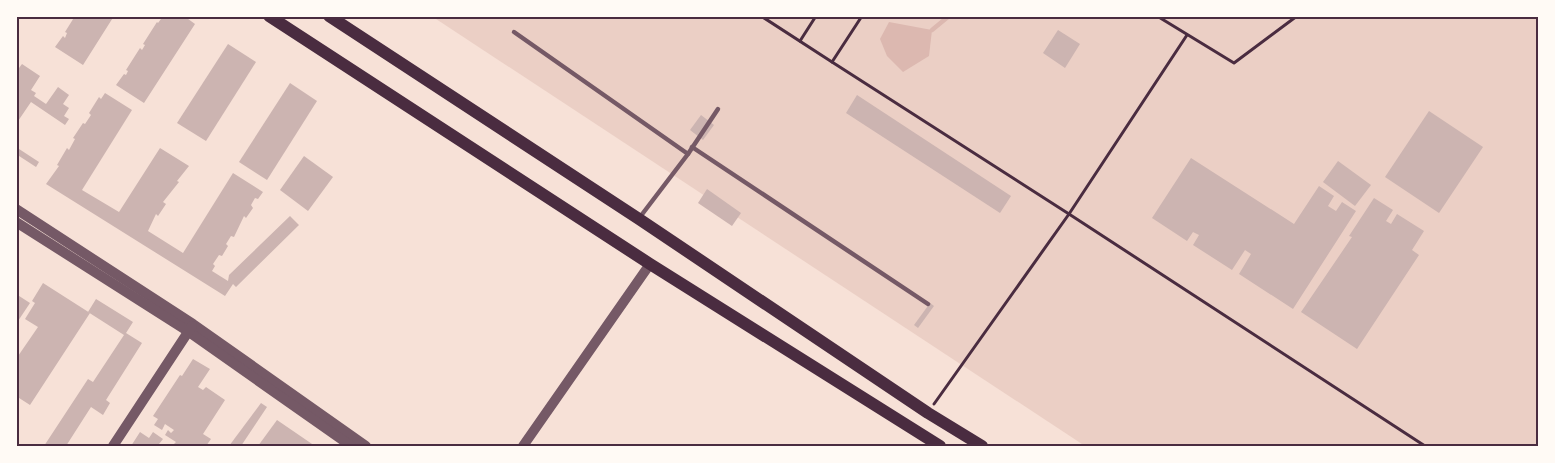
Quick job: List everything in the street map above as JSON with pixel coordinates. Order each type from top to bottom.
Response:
[{"type":"main road","points":[[269,16],[650,264],[940,447]]},
{"type":"main road","points":[[329,16],[982,447]]},
{"type":"street","points":[[16,209],[366,447]]},
{"type":"street","points":[[16,222],[191,328],[351,447]]},
{"type":"street","points":[[524,447],[650,264]]},
{"type":"street","points":[[113,447],[191,328]]},
{"type":"lane","points":[[514,32],[687,154]]},
{"type":"lane","points":[[639,219],[718,110]]},
{"type":"lane","points":[[692,147],[928,304]]},
{"type":"path","points":[[761,16],[1425,447]]},
{"type":"path","points":[[800,41],[816,16]]},
{"type":"path","points":[[832,62],[862,16]]},
{"type":"path","points":[[1157,16],[1234,63],[1297,16]]},
{"type":"path","points":[[928,413],[1069,214],[1187,35]]},
{"type":"shaded area","points":[[433,17],[1538,17],[1538,446],[1085,446]]},
{"type":"shaded area","points":[[889,22],[932,30],[929,56],[903,72],[887,56],[880,39]]},
{"type":"building","points":[[75,16],[114,16],[83,65],[55,47],[63,36],[65,38],[67,33],[65,32]]},
{"type":"building","points":[[158,16],[184,16],[195,24],[144,103],[116,85],[124,74],[126,75],[128,71],[126,70],[140,48],[142,50],[145,45],[143,44],[161,19]]},
{"type":"building","points":[[1058,30],[1080,44],[1065,68],[1043,53]]},
{"type":"building","points":[[228,44],[256,62],[206,141],[177,123]]},
{"type":"building","points":[[22,64],[40,76],[31,90],[36,93],[34,96],[46,104],[58,87],[69,95],[63,104],[69,108],[64,116],[69,119],[65,125],[31,102],[16,124],[16,72]]},
{"type":"building","points":[[290,83],[317,101],[267,180],[239,162]]},
{"type":"building","points":[[105,93],[132,110],[82,190],[119,212],[160,148],[189,166],[163,202],[166,204],[158,216],[156,214],[148,231],[183,253],[233,173],[263,192],[258,199],[255,198],[251,205],[253,208],[246,218],[244,216],[234,237],[231,236],[222,256],[219,255],[213,264],[215,266],[212,271],[228,281],[229,275],[290,216],[299,225],[236,287],[233,284],[225,296],[46,184],[59,166],[57,165],[67,148],[69,150],[75,139],[73,138],[91,115],[89,113],[99,97],[101,99]]},
{"type":"building","points":[[857,95],[1011,196],[1000,213],[846,113]]},
{"type":"building","points":[[1429,111],[1483,147],[1439,213],[1385,177]]},
{"type":"building","points":[[701,115],[714,125],[703,140],[690,130]]},
{"type":"building","points":[[16,147],[39,162],[36,167],[16,154]]},
{"type":"building","points":[[304,156],[333,177],[308,211],[280,190]]},
{"type":"building","points":[[1191,158],[1294,224],[1319,186],[1334,196],[1328,206],[1336,211],[1342,202],[1356,211],[1293,309],[1239,274],[1251,254],[1245,250],[1232,270],[1193,245],[1199,235],[1193,232],[1187,241],[1152,218]]},
{"type":"building","points":[[1338,161],[1371,185],[1355,206],[1323,182]]},
{"type":"building","points":[[707,189],[741,213],[732,226],[698,203]]},
{"type":"building","points":[[1374,198],[1393,210],[1386,221],[1391,224],[1397,214],[1424,231],[1412,250],[1419,255],[1357,349],[1301,312],[1352,237],[1349,236]]},
{"type":"building","points":[[43,283],[90,313],[30,405],[16,396],[16,359],[38,327],[25,319]]},
{"type":"building","points":[[16,294],[30,303],[16,324]]},
{"type":"building","points":[[96,299],[133,322],[126,333],[142,343],[106,400],[110,403],[103,415],[91,407],[66,446],[44,446],[88,379],[93,382],[124,335],[88,312]]},
{"type":"building","points":[[930,303],[934,306],[918,328],[914,325]]},
{"type":"building","points":[[193,359],[210,369],[198,387],[203,390],[206,387],[225,400],[203,434],[211,439],[206,446],[178,446],[165,435],[168,430],[171,433],[174,430],[165,424],[162,430],[154,425],[158,419],[153,416]]},
{"type":"building","points":[[261,403],[267,407],[241,446],[229,446]]},
{"type":"building","points":[[277,420],[315,446],[258,446]]},
{"type":"building","points":[[140,432],[149,438],[153,432],[163,439],[159,444],[163,446],[131,446]]},
{"type":"waterway","points":[[932,30],[949,16]]}]
